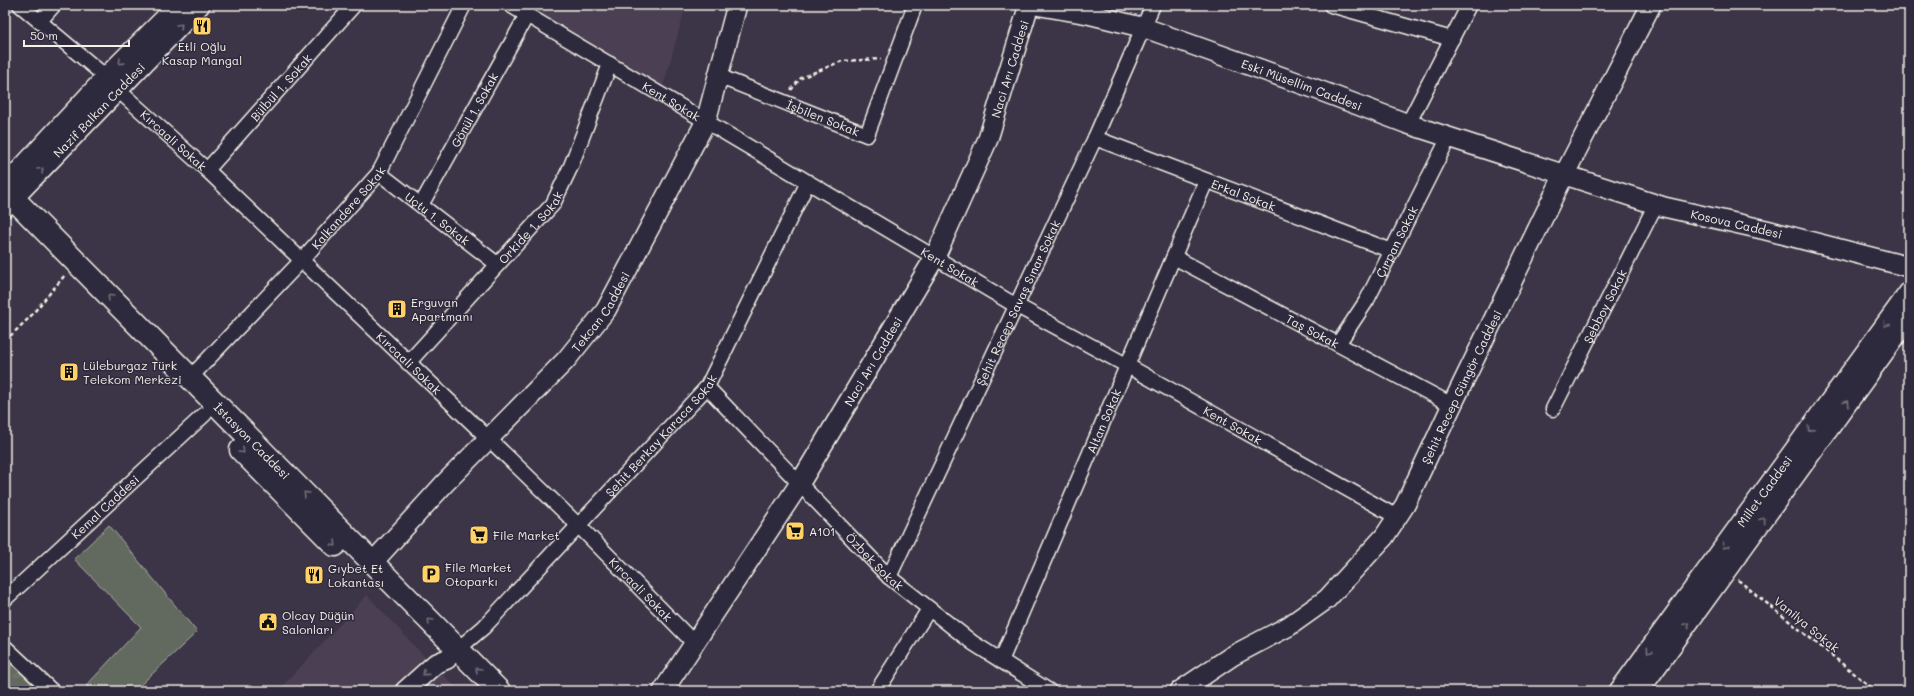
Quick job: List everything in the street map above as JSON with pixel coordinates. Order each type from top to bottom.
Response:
[{"type":"main road","name":"İstasyon Caddesi","points":[[7,198],[67,273],[372,562],[452,654],[480,691]]},
{"type":"main road","name":"İstasyon Caddesi","points":[[7,198],[189,379],[210,409],[452,654],[499,691]]},
{"type":"street","name":"Kırcaali Sokak","points":[[20,5],[112,84],[207,170],[579,526],[694,643]]},
{"type":"street","points":[[40,21],[54,5]]},
{"type":"street","name":"Nazif Balkan Caddesi","points":[[7,198],[112,84],[178,5]]},
{"type":"street","name":"Nazif Balkan Caddesi","points":[[112,84],[200,5]]},
{"type":"street","name":"Bülbül 1. Sokak","points":[[207,170],[354,5]]},
{"type":"street","name":"Kalkandere Sokak","points":[[189,379],[301,261],[379,173],[464,5]]},
{"type":"street","name":"Kent Sokak","points":[[510,5],[1016,305],[1128,366],[1397,518]]},
{"type":"street","name":"Tekcan Caddesi","points":[[372,562],[445,483],[566,360],[606,310],[706,121],[737,5]]},
{"type":"street","name":"İşbilen Sokak","points":[[718,76],[867,135],[915,5]]},
{"type":"street","name":"Naci Arı Caddesi","points":[[663,691],[800,483],[935,257],[988,139],[1029,5]]},
{"type":"street","name":"Eski Müsellim Caddesi","points":[[1035,5],[1088,14],[1145,28],[1313,88],[1408,124],[1564,175]]},
{"type":"street","name":"Şehit Recep Savaş Sınar Sokak","points":[[889,577],[1095,138],[1145,28],[1153,5]]},
{"type":"street","points":[[1408,124],[1469,5]]},
{"type":"street","name":"Şehit Recep Güngör Caddesi","points":[[1180,691],[1232,656],[1289,626],[1327,599],[1384,537],[1405,505],[1564,175],[1651,5]]},
{"type":"street","points":[[1338,6],[1452,39]]},
{"type":"street","name":"Gönül 1. Sokak","points":[[421,205],[527,15]]},
{"type":"street","name":"Orkide 1. Sokak","points":[[408,363],[553,204],[571,166],[610,64]]},
{"type":"street","name":"Çırpan Sokak","points":[[1338,344],[1367,300],[1449,137]]},
{"type":"street","name":"Erkal Sokak","points":[[1095,138],[1392,251]]},
{"type":"street","name":"Uçtu 1. Sokak","points":[[379,173],[497,264]]},
{"type":"street","name":"Kosova Caddesi","points":[[1564,175],[1656,204],[1866,255],[1909,267]]},
{"type":"street","name":"Altan Sokak","points":[[1001,662],[1206,180]]},
{"type":"street","name":"Şehit Berkay Karaca Sokak","points":[[452,654],[484,628],[707,388],[808,182]]},
{"type":"street","name":"Şebboy Sokak","points":[[1553,409],[1656,204]]},
{"type":"street","name":"Taş Sokak","points":[[1174,257],[1452,405]]},
{"type":"street","name":"Millet Caddesi","points":[[1627,690],[1909,292]]},
{"type":"street","name":"Millet Caddesi","points":[[1627,690],[1726,571],[1909,318]]},
{"type":"street","name":"Özbek Sokak","points":[[707,388],[889,577],[973,643],[1049,691]]},
{"type":"street","name":"Kemal Caddesi","points":[[5,600],[210,409]]},
{"type":"street","points":[[877,691],[929,609]]},
{"type":"street","points":[[5,647],[52,691]]},
{"type":"street","points":[[405,691],[435,664],[452,654]]},
{"type":"path","points":[[782,101],[801,78],[842,61],[896,58]]},
{"type":"path","points":[[5,341],[30,316],[67,273]]},
{"type":"path","name":"Vanilya Sokak","points":[[1726,571],[1876,691]]},
{"type":"shaded area","points":[[523,5],[686,5],[663,87]]},
{"type":"shaded area","points":[[367,595],[422,654],[460,691],[278,691]]},
{"type":"green space","points":[[109,525],[197,632],[134,691],[93,691],[86,686],[141,627],[74,559]]},
{"type":"green space","points":[[5,656],[43,691],[5,691]]},
{"type":"place","name":"Etli Oğlu Kasap Mangal","points":[[202,26]]},
{"type":"place","name":"Erguvan Apartmanı","points":[[397,309]]},
{"type":"place","name":"Lüleburgaz Türk Telekom Merkezi","points":[[69,372]]},
{"type":"place","name":"A101","points":[[795,531]]},
{"type":"place","name":"File Market","points":[[479,535]]},
{"type":"place","name":"File Market Otoparkı","points":[[431,574]]},
{"type":"place","name":"Gıybet Et Lokantası","points":[[314,575]]},
{"type":"place","name":"Olcay Düğün Salonları","points":[[268,622]]}]
